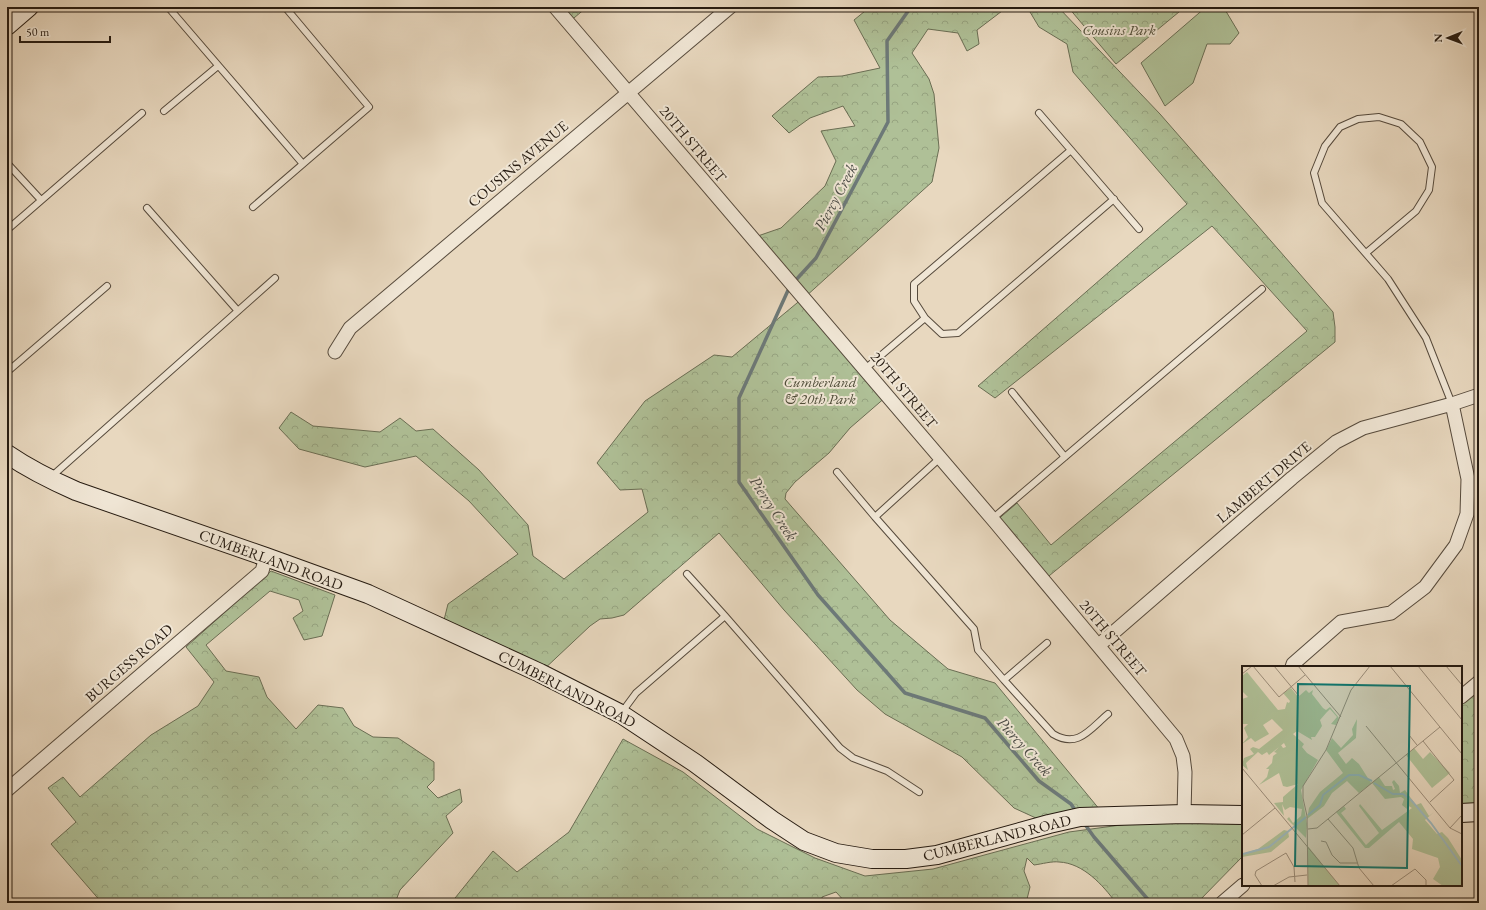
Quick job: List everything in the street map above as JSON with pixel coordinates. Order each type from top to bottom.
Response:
[{"type":"street","points":[[7,26],[29,7]]},
{"type":"street","name":"20TH STREET","points":[[555,7],[865,369],[1176,739],[1183,756],[1185,772],[1184,814]]},
{"type":"street","name":"COUSINS AVENUE","points":[[334,352],[350,328],[730,7]]},
{"type":"street","name":"LAMBERT DRIVE","points":[[1098,645],[1336,442],[1363,428],[1479,396]]},
{"type":"street","points":[[1292,666],[1341,622],[1391,613],[1426,587],[1456,545],[1467,514],[1468,479],[1452,404]]},
{"type":"street","name":"CUMBERLAND ROAD","points":[[7,454],[49,479],[76,491],[368,594],[540,672],[621,714],[695,763],[772,820],[804,841],[836,853],[872,859],[906,859],[937,855],[1080,817],[1184,814],[1242,815]]},
{"type":"street","name":"BURGESS ROAD","points":[[7,790],[262,571],[266,557]]},
{"type":"street","points":[[1462,696],[1479,682]]},
{"type":"street","points":[[1462,813],[1479,812]]},
{"type":"street","points":[[1222,903],[1242,886]]},
{"type":"lane","points":[[168,7],[303,164]]},
{"type":"lane","points":[[253,207],[369,106],[285,7]]},
{"type":"lane","points":[[164,111],[218,66]]},
{"type":"lane","points":[[7,230],[142,113]]},
{"type":"lane","points":[[1040,113],[1139,229]]},
{"type":"lane","points":[[1366,253],[1416,211],[1429,190],[1432,167],[1420,142],[1401,124],[1379,117],[1358,119],[1340,127],[1325,146],[1314,173],[1322,204],[1388,279],[1426,338],[1452,404]]},
{"type":"lane","points":[[1071,150],[914,284],[914,301],[925,318],[942,334],[958,333],[1114,199]]},
{"type":"lane","points":[[7,163],[41,200]]},
{"type":"lane","points":[[147,208],[238,311]]},
{"type":"lane","points":[[49,479],[275,278]]},
{"type":"lane","points":[[7,372],[107,286]]},
{"type":"lane","points":[[992,519],[1262,289]]},
{"type":"lane","points":[[865,369],[925,318]]},
{"type":"lane","points":[[1012,392],[1065,457]]},
{"type":"lane","points":[[874,517],[940,458]]},
{"type":"lane","points":[[837,472],[874,517],[974,629],[978,650],[1053,734],[1062,740],[1069,741],[1080,738],[1108,714]]},
{"type":"lane","points":[[687,574],[840,748],[853,758],[887,771],[919,792]]},
{"type":"lane","points":[[621,714],[636,693],[725,616]]},
{"type":"lane","points":[[1004,680],[1046,643]]},
{"type":"green space","points":[[555,7],[587,7],[568,23]]},
{"type":"green space","name":"Cumberland & 20th Park","points":[[870,7],[1006,8],[977,30],[979,44],[967,51],[958,33],[928,29],[912,53],[929,79],[934,94],[939,148],[932,182],[804,298],[887,396],[850,428],[829,453],[795,482],[786,493],[785,499],[890,620],[948,669],[995,683],[1105,816],[1049,824],[1014,808],[962,757],[885,714],[857,690],[784,610],[719,533],[624,615],[600,619],[590,626],[540,673],[442,628],[448,604],[518,554],[469,501],[416,456],[365,467],[299,449],[279,428],[291,412],[313,426],[380,432],[400,418],[416,431],[433,429],[479,470],[528,525],[533,556],[564,579],[648,512],[642,489],[620,490],[597,463],[645,401],[714,355],[732,357],[803,298],[752,238],[781,228],[825,186],[836,161],[821,131],[855,126],[843,106],[810,118],[789,133],[772,116],[818,77],[842,76],[880,68],[854,20]]},
{"type":"green space","points":[[1027,7],[1058,7],[1160,114],[1333,312],[1335,327],[1335,342],[1044,580],[995,522],[1017,503],[1051,545],[1307,331],[1212,226],[995,398],[978,386],[1187,204],[1073,72],[1067,44],[1039,27]]},
{"type":"green space","name":"Cousins Park","points":[[1068,7],[1185,7],[1116,64]]},
{"type":"green space","points":[[1206,7],[1224,8],[1239,33],[1230,44],[1207,44],[1193,83],[1165,106],[1141,63]]},
{"type":"green space","points":[[271,571],[335,595],[322,636],[304,640],[293,618],[303,611],[299,600],[270,591],[206,645],[226,671],[259,677],[267,697],[296,729],[318,705],[343,708],[354,726],[373,737],[398,738],[434,762],[434,780],[427,787],[438,798],[460,789],[462,802],[446,816],[453,833],[400,890],[395,903],[102,903],[51,844],[76,822],[48,788],[63,777],[80,797],[151,735],[198,706],[214,682],[186,647]]},
{"type":"green space","points":[[1479,682],[1479,812],[1462,813],[1462,696]]},
{"type":"green space","points":[[623,739],[683,772],[757,829],[815,858],[865,876],[933,869],[1069,832],[1143,822],[1242,824],[1242,857],[1197,903],[1116,903],[1099,882],[1076,866],[1068,863],[1056,862],[1034,865],[1027,858],[1024,871],[1030,887],[1026,903],[846,903],[836,892],[822,897],[823,903],[451,903],[493,851],[517,872],[569,832]]},
{"type":"waterway","name":"Piercy Creek","points":[[794,282],[816,258],[888,122],[887,41],[911,7]]},
{"type":"waterway","name":"Piercy Creek","points":[[790,286],[739,398],[739,482],[818,595],[905,693],[985,718],[1039,781],[1071,804],[1077,813]]},
{"type":"waterway","name":"Piercy Creek","points":[[1084,823],[1094,837],[1151,903]]}]
